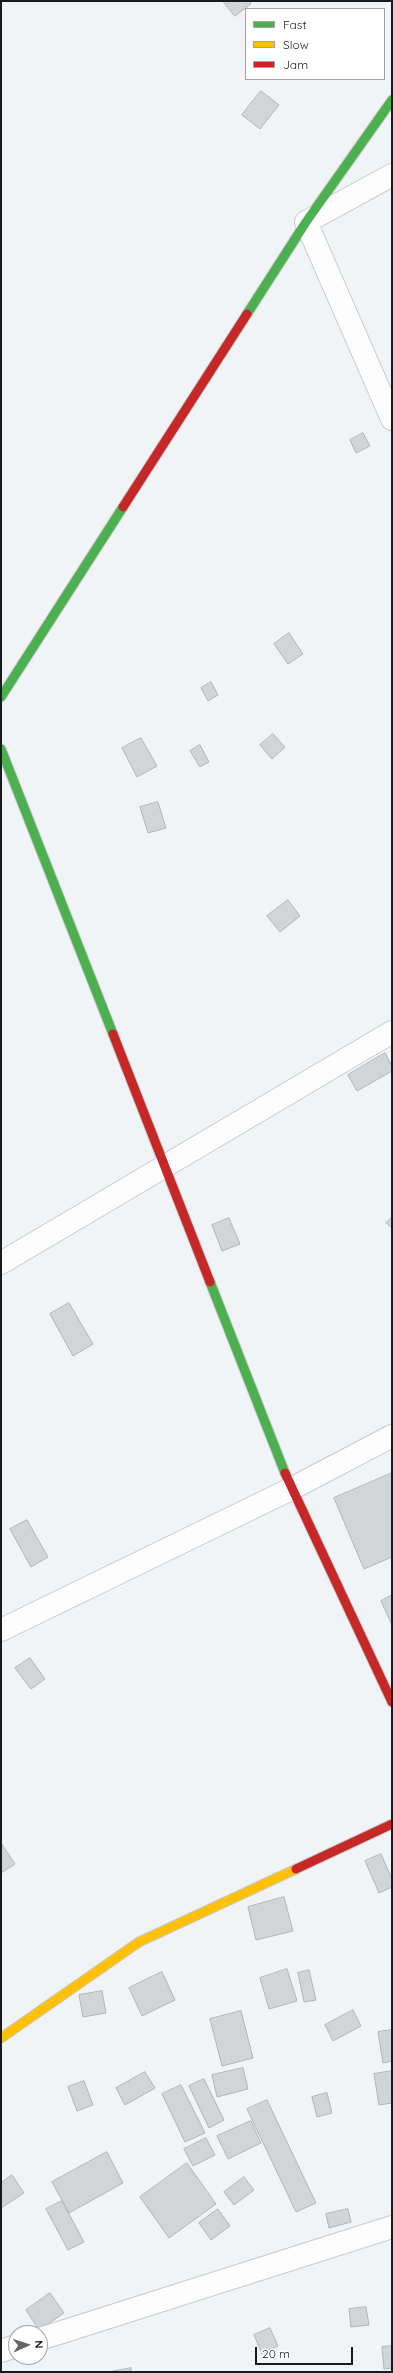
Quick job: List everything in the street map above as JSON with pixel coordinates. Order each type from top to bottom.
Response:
[{"type":"street","points":[[1,697],[306,222],[392,100]]},
{"type":"street","points":[[306,222],[392,175]]},
{"type":"street","points":[[306,222],[392,419]]},
{"type":"street","points":[[1,749],[291,1489],[392,1702]]},
{"type":"street","points":[[1,1263],[392,1032]]},
{"type":"street","points":[[1,1630],[291,1489],[392,1436]]},
{"type":"street","points":[[1,2038],[138,1942],[392,1824]]},
{"type":"street","points":[[48,2335],[392,2227]]},
{"type":"building","points":[[223,1],[249,1],[251,4],[235,16]]},
{"type":"building","points":[[261,91],[279,105],[260,129],[242,115]]},
{"type":"building","points":[[363,433],[370,446],[356,453],[350,440]]},
{"type":"building","points":[[289,633],[303,654],[288,664],[274,644]]},
{"type":"building","points":[[211,682],[218,695],[208,701],[201,688]]},
{"type":"building","points":[[273,734],[285,747],[272,759],[260,745]]},
{"type":"building","points":[[141,738],[157,766],[137,777],[122,748]]},
{"type":"building","points":[[200,745],[209,762],[200,767],[190,751]]},
{"type":"building","points":[[158,802],[166,828],[148,833],[140,807]]},
{"type":"building","points":[[288,900],[300,916],[280,932],[267,916]]},
{"type":"building","points":[[385,1053],[392,1066],[392,1071],[357,1091],[348,1075]]},
{"type":"building","points":[[392,1217],[392,1228],[386,1223]]},
{"type":"building","points":[[229,1218],[240,1244],[222,1251],[212,1225]]},
{"type":"building","points":[[69,1303],[93,1344],[73,1356],[50,1314]]},
{"type":"building","points":[[392,1473],[392,1557],[364,1569],[334,1498]]},
{"type":"building","points":[[27,1520],[48,1557],[31,1567],[10,1529]]},
{"type":"building","points":[[392,1595],[392,1625],[381,1601]]},
{"type":"building","points":[[30,1658],[45,1679],[31,1689],[15,1668]]},
{"type":"building","points":[[1,1843],[15,1864],[1,1873]]},
{"type":"building","points":[[381,1854],[392,1879],[392,1887],[379,1893],[365,1861]]},
{"type":"building","points":[[284,1897],[293,1931],[256,1940],[248,1907]]},
{"type":"building","points":[[287,1969],[297,2001],[269,2009],[260,1978]]},
{"type":"building","points":[[309,1970],[316,2000],[304,2002],[298,1973]]},
{"type":"building","points":[[162,1972],[175,2000],[142,2016],[129,1988]]},
{"type":"building","points":[[102,1991],[106,2013],[83,2017],[79,1995]]},
{"type":"building","points":[[353,2010],[361,2026],[333,2041],[325,2025]]},
{"type":"building","points":[[241,2011],[253,2058],[222,2066],[210,2019]]},
{"type":"building","points":[[392,2030],[392,2061],[383,2063],[378,2032]]},
{"type":"building","points":[[243,2068],[248,2089],[217,2097],[212,2075]]},
{"type":"building","points":[[392,2071],[392,2103],[379,2105],[374,2074]]},
{"type":"building","points":[[145,2072],[155,2088],[125,2105],[116,2088]]},
{"type":"building","points":[[204,2079],[224,2120],[209,2128],[189,2086]]},
{"type":"building","points":[[84,2081],[93,2105],[77,2111],[68,2087]]},
{"type":"building","points":[[181,2085],[205,2133],[185,2142],[162,2094]]},
{"type":"building","points":[[327,2093],[332,2113],[317,2117],[312,2097]]},
{"type":"building","points":[[267,2100],[316,2203],[296,2212],[247,2109]]},
{"type":"building","points":[[251,2121],[261,2143],[228,2159],[217,2136]]},
{"type":"building","points":[[206,2138],[215,2155],[193,2166],[184,2149]]},
{"type":"building","points":[[107,2152],[123,2183],[69,2213],[52,2182]]},
{"type":"building","points":[[187,2163],[216,2204],[169,2238],[140,2197]]},
{"type":"building","points":[[12,2175],[24,2193],[1,2208],[1,2183]]},
{"type":"building","points":[[244,2177],[254,2190],[234,2205],[224,2192]]},
{"type":"building","points":[[62,2201],[84,2242],[68,2250],[46,2209]]},
{"type":"building","points":[[218,2209],[230,2226],[211,2240],[199,2223]]},
{"type":"building","points":[[348,2209],[351,2222],[329,2228],[326,2214]]},
{"type":"building","points":[[50,2293],[64,2313],[46,2325],[36,2325],[26,2310]]},
{"type":"building","points":[[366,2307],[369,2325],[351,2327],[349,2309]]},
{"type":"building","points":[[270,2328],[278,2346],[262,2354],[254,2335]]},
{"type":"building","points":[[392,2346],[392,2368],[384,2369],[382,2347]]},
{"type":"building","points":[[131,2368],[131,2372],[109,2372]]},
{"type":"traffic: fast","points":[[247,314],[306,222],[392,100]]},
{"type":"traffic: fast","points":[[1,697],[123,507]]},
{"type":"traffic: fast","points":[[1,749],[113,1034]]},
{"type":"traffic: fast","points":[[210,1282],[285,1473]]},
{"type":"traffic: slow","points":[[1,2038],[139,1942],[296,1869]]},
{"type":"traffic: jam","points":[[123,507],[247,314]]},
{"type":"traffic: jam","points":[[113,1034],[210,1282]]},
{"type":"traffic: jam","points":[[285,1473],[392,1702]]},
{"type":"traffic: jam","points":[[296,1869],[392,1824]]}]
